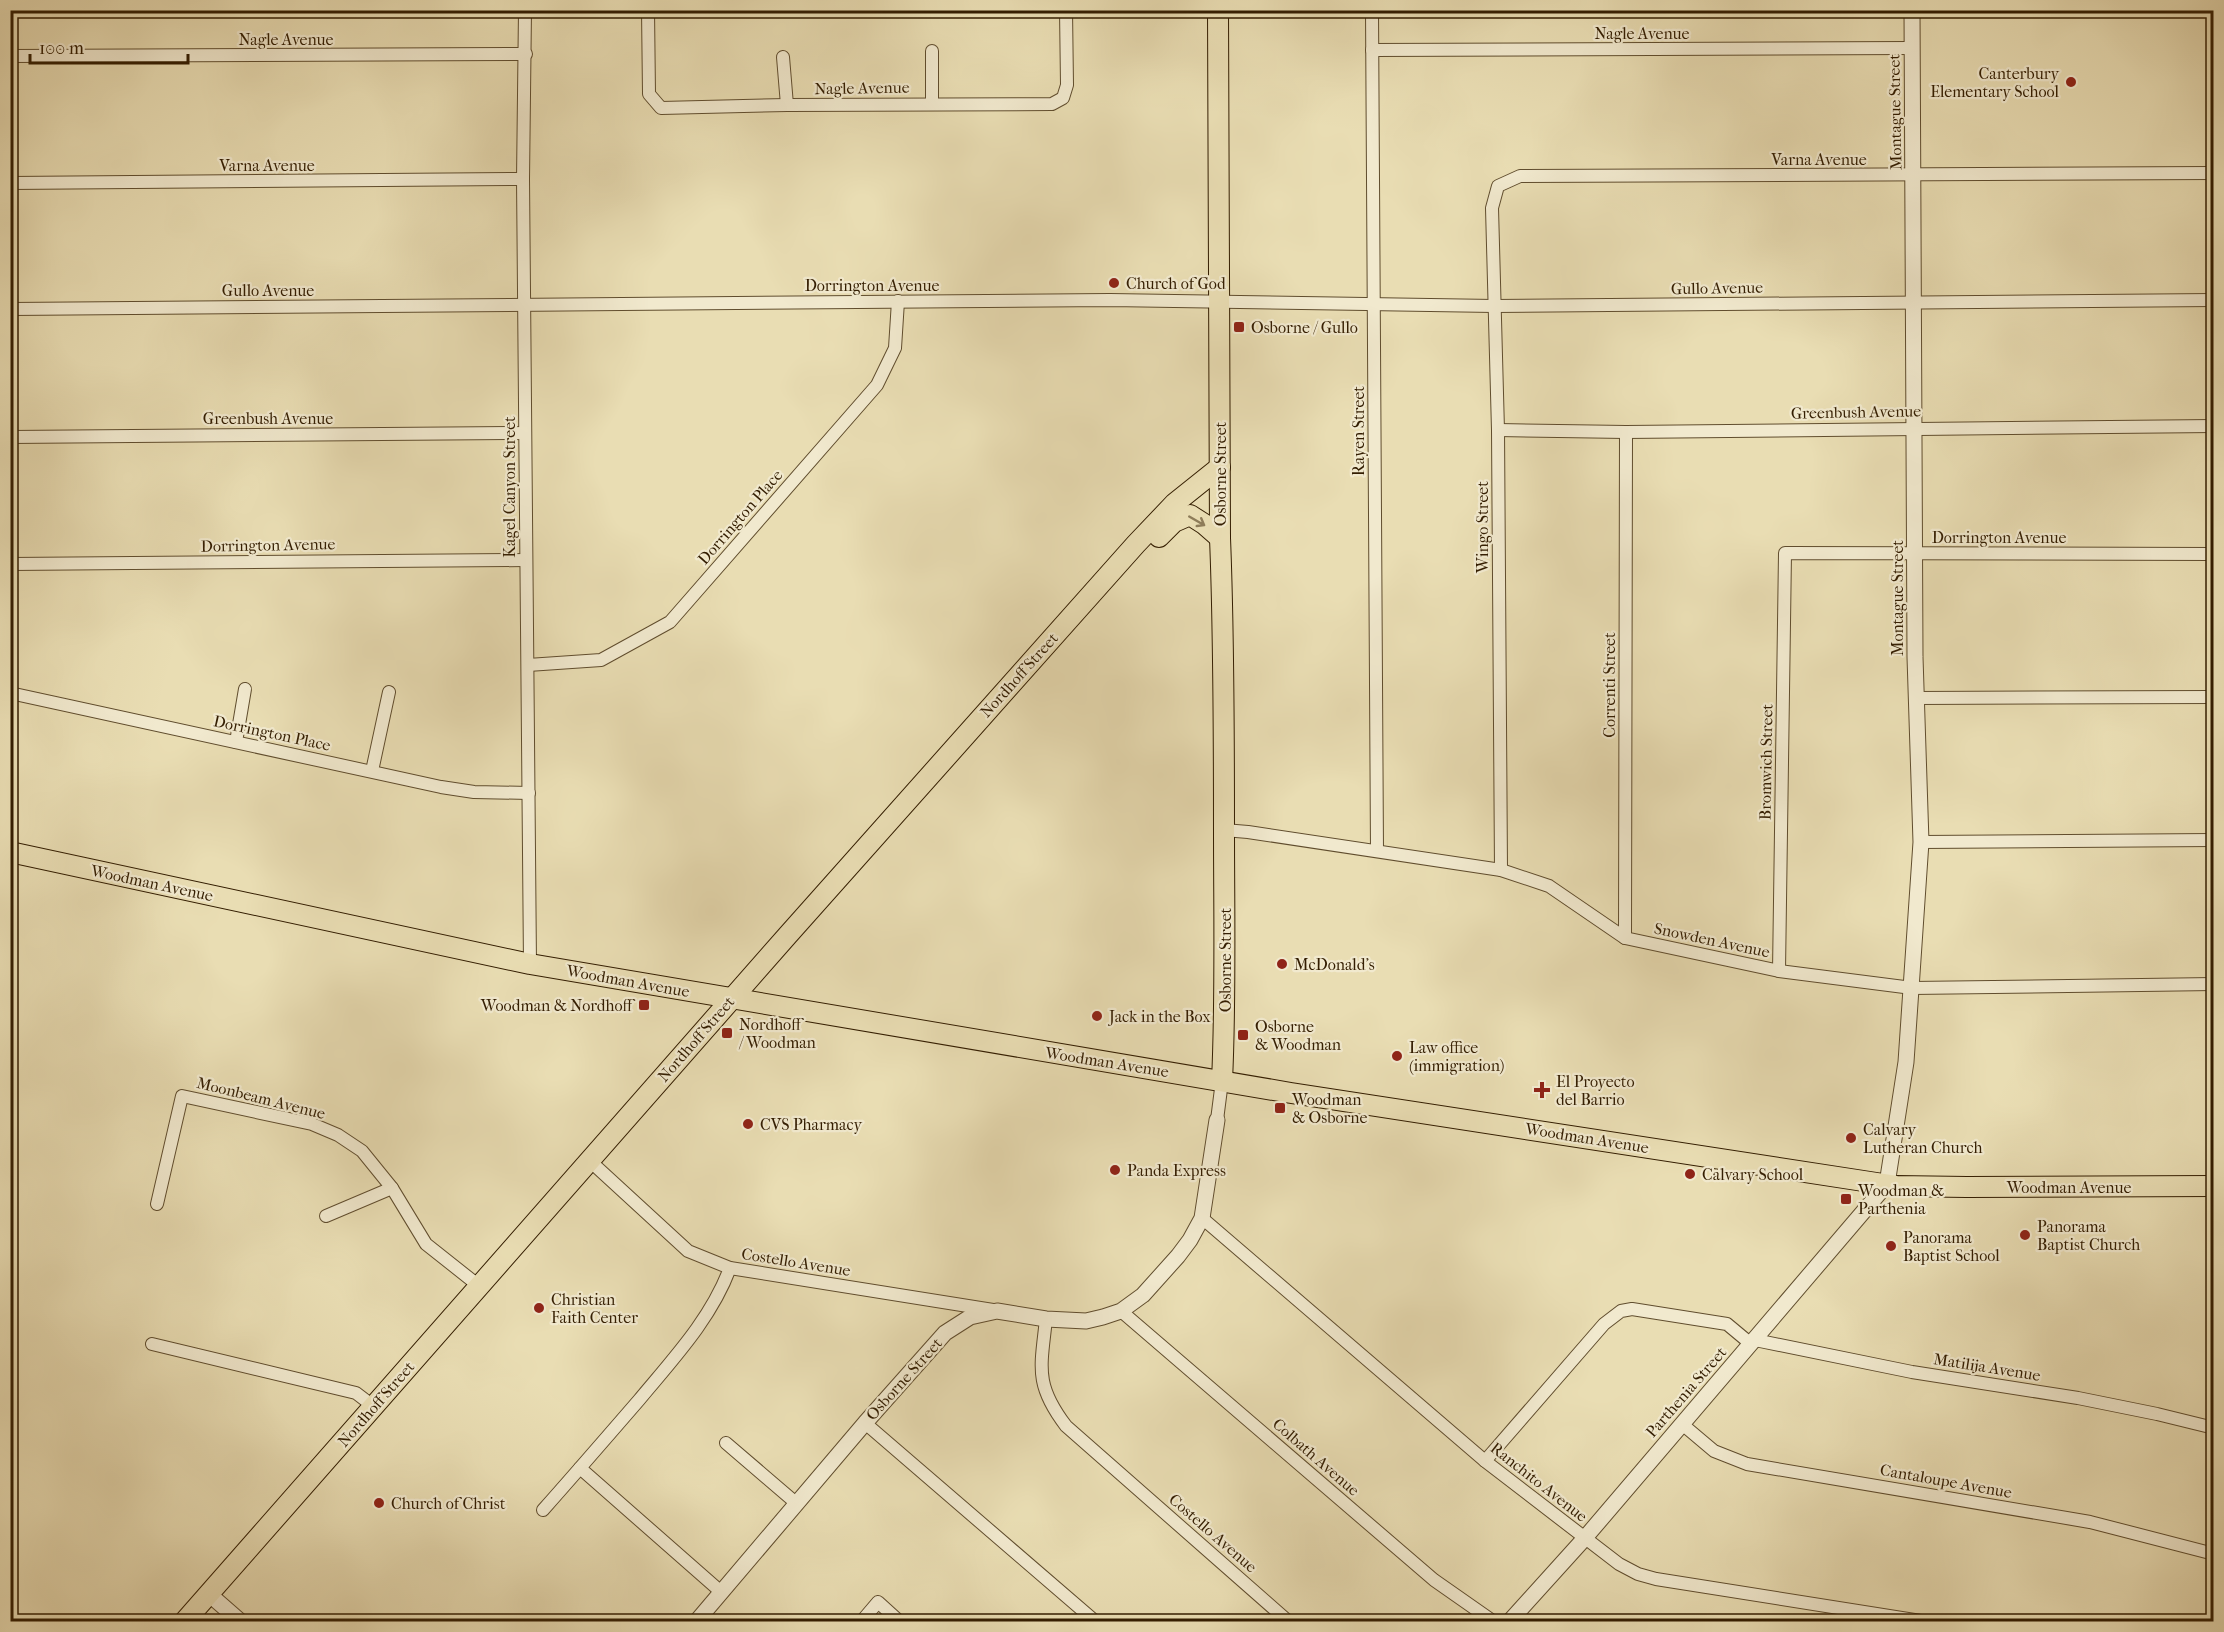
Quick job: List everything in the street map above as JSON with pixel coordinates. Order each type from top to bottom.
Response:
[{"type":"main road","name":"Osborne Street","points":[[1218,10],[1225,1010],[1222,1081]]},
{"type":"main road","name":"Nordhoff Street","points":[[184,1622],[732,998],[1136,544],[1175,503],[1220,467]]},
{"type":"main road","points":[[1136,544],[1160,537],[1174,522],[1190,515],[1220,538]]},
{"type":"main road","name":"Woodman Avenue","points":[[10,852],[530,964],[1360,1104],[1887,1184],[1967,1187],[2214,1186]]},
{"type":"street","name":"Kagel Canyon Street","points":[[525,10],[523,179],[530,964]]},
{"type":"street","name":"Nagle Avenue","points":[[648,10],[649,94],[661,108],[1052,104],[1063,98],[1067,86],[1066,10]]},
{"type":"street","name":"Rayen Street","points":[[1372,10],[1377,850]]},
{"type":"street","name":"Montague Street","points":[[1887,1184],[1906,1062],[1921,842],[1914,553],[1912,10]]},
{"type":"street","name":"Nagle Avenue","points":[[1372,50],[1912,48]]},
{"type":"street","points":[[932,51],[932,104]]},
{"type":"street","name":"Nagle Avenue","points":[[10,56],[526,54]]},
{"type":"street","points":[[783,57],[787,105]]},
{"type":"street","name":"Varna Avenue","points":[[1498,186],[1520,176],[2214,173]]},
{"type":"street","name":"Varna Avenue","points":[[10,183],[523,179]]},
{"type":"street","name":"Wingo Street","points":[[1498,186],[1492,208],[1498,430],[1502,870]]},
{"type":"street","name":"Dorrington Avenue","points":[[525,305],[1220,300]]},
{"type":"street","name":"Gullo Avenue","points":[[1220,300],[1307,304],[1494,306],[2214,300]]},
{"type":"street","name":"Dorrington Place","points":[[528,665],[601,660],[670,622],[877,385],[895,348],[898,302]]},
{"type":"street","name":"Gullo Avenue","points":[[10,309],[525,305]]},
{"type":"street","name":"Greenbush Avenue","points":[[1498,430],[1626,432],[2214,426]]},
{"type":"street","name":"Correnti Street","points":[[1625,938],[1626,432]]},
{"type":"street","name":"Greenbush Avenue","points":[[10,437],[525,433]]},
{"type":"street","name":"Dorrington Avenue","points":[[1785,553],[2214,554]]},
{"type":"street","name":"Bromwich Street","points":[[1779,971],[1785,553]]},
{"type":"street","name":"Dorrington Avenue","points":[[10,564],[525,560]]},
{"type":"street","points":[[236,742],[245,690]]},
{"type":"street","name":"Dorrington Place","points":[[10,693],[441,787],[474,792],[529,793]]},
{"type":"street","points":[[372,771],[389,693]]},
{"type":"street","points":[[1916,698],[2214,697]]},
{"type":"street","name":"Snowden Avenue","points":[[1224,830],[1377,850],[1502,870],[1549,886],[1625,938],[1779,971],[1912,988],[2214,984]]},
{"type":"street","points":[[1921,842],[2214,840]]},
{"type":"street","name":"Osborne Street","points":[[697,1621],[720,1591],[945,1333],[970,1317],[997,1311],[1046,1319],[1086,1321],[1121,1311],[1134,1303],[1160,1277],[1190,1240],[1202,1218],[1222,1081]]},
{"type":"street","name":"Moonbeam Avenue","points":[[157,1204],[182,1096],[312,1124],[338,1135],[362,1151],[392,1188],[426,1244],[479,1286]]},
{"type":"street","name":"Costello Avenue","points":[[590,1161],[688,1251],[730,1268],[997,1311]]},
{"type":"street","name":"Parthenia Street","points":[[1509,1622],[1584,1539],[1887,1184]]},
{"type":"street","points":[[326,1216],[392,1188]]},
{"type":"street","name":"Ranchito Avenue","points":[[1202,1218],[1485,1461],[1619,1564],[1638,1574],[1656,1579],[1927,1622]]},
{"type":"street","points":[[543,1510],[698,1327],[716,1299],[730,1268]]},
{"type":"street","name":"Matilija Avenue","points":[[1485,1461],[1604,1324],[1620,1311],[1632,1309],[1727,1324],[1753,1342],[1912,1372],[2078,1398],[2214,1428]]},
{"type":"street","name":"Colbath Avenue","points":[[1121,1311],[1434,1580],[1494,1622]]},
{"type":"street","name":"Costello Avenue","points":[[1046,1319],[1041,1372],[1045,1393],[1052,1408],[1066,1426],[1289,1622]]},
{"type":"street","points":[[152,1344],[356,1393],[374,1406]]},
{"type":"street","points":[[865,1423],[1096,1622]]},
{"type":"street","name":"Cantaloupe Avenue","points":[[1682,1424],[1714,1450],[1747,1464],[2090,1522],[2214,1554]]},
{"type":"street","points":[[726,1443],[796,1503]]},
{"type":"street","points":[[580,1468],[720,1591]]},
{"type":"street","points":[[209,1594],[241,1622]]},
{"type":"street","points":[[861,1622],[878,1602],[900,1622]]},
{"type":"place","name":"Canterbury Elementary School","points":[[2071,82]]},
{"type":"place","name":"Church of God","points":[[1114,283]]},
{"type":"place","name":"Osborne / Gullo","points":[[1239,327]]},
{"type":"place","name":"McDonald's","points":[[1282,964]]},
{"type":"place","name":"Woodman & Nordhoff","points":[[644,1005]]},
{"type":"place","name":"Jack in the Box","points":[[1097,1016]]},
{"type":"place","name":"Nordhoff / Woodman","points":[[727,1033]]},
{"type":"place","name":"Osborne & Woodman","points":[[1243,1035]]},
{"type":"place","name":"Law office (immigration)","points":[[1397,1056]]},
{"type":"place","name":"El Proyecto del Barrio","points":[[1542,1090]]},
{"type":"place","name":"Woodman & Osborne","points":[[1280,1108]]},
{"type":"place","name":"CVS Pharmacy","points":[[748,1124]]},
{"type":"place","name":"Calvary Lutheran Church","points":[[1851,1138]]},
{"type":"place","name":"Panda Express","points":[[1115,1170]]},
{"type":"place","name":"Calvary School","points":[[1690,1174]]},
{"type":"place","name":"Woodman & Parthenia","points":[[1846,1199]]},
{"type":"place","name":"Panorama Baptist Church","points":[[2025,1235]]},
{"type":"place","name":"Panorama Baptist School","points":[[1891,1246]]},
{"type":"place","name":"Christian Faith Center","points":[[539,1308]]},
{"type":"place","name":"Church of Christ","points":[[379,1503]]}]
